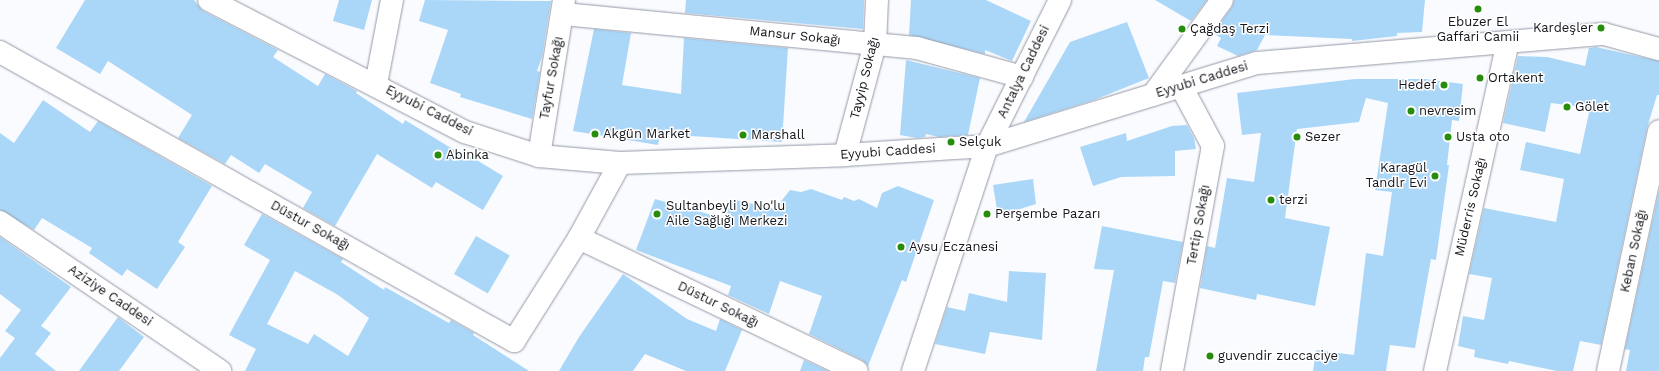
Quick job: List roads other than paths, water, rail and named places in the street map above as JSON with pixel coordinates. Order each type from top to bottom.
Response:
[{"type":"street","name":"Eyyubi Caddesi","points":[[209,0],[376,84],[465,132],[539,156],[620,163],[845,155],[988,146],[1257,63],[1604,34],[1659,49]]},
{"type":"street","points":[[376,84],[392,0]]},
{"type":"street","name":"Tayyip Sokağı","points":[[845,155],[875,44],[878,0]]},
{"type":"street","name":"Antalya Caddesi","points":[[913,371],[988,146],[1060,0]]},
{"type":"street","points":[[1153,95],[1222,0]]},
{"type":"street","name":"Mansur Sokağı","points":[[564,7],[917,48],[1022,77]]},
{"type":"street","name":"Tayfur Sokağı","points":[[539,156],[564,7]]},
{"type":"street","name":"Müderris Sokağı","points":[[1435,371],[1508,43]]},
{"type":"street","name":"Düstur Sokağı","points":[[0,52],[514,341],[579,238],[620,163]]},
{"type":"street","name":"Tertip Sokağı","points":[[1172,371],[1214,146],[1181,86]]},
{"type":"street","name":"Keban Sokağı","points":[[1608,371],[1659,132]]},
{"type":"street","name":"Aziziye Caddesi","points":[[0,222],[220,371]]},
{"type":"street","name":"Düstur Sokağı","points":[[579,238],[857,371]]},
{"type":"place","name":"Ebuzer El Gaffari Camii","points":[[1478,9]]},
{"type":"place","name":"Kardeşler","points":[[1601,28]]},
{"type":"place","name":"Çağdaş Terzi","points":[[1182,29]]},
{"type":"place","name":"Ortakent","points":[[1480,78]]},
{"type":"place","name":"Hedef","points":[[1444,85]]},
{"type":"place","name":"Gölet","points":[[1567,107]]},
{"type":"place","name":"nevresim","points":[[1411,111]]},
{"type":"place","name":"Akgün Market","points":[[595,134]]},
{"type":"place","name":"Marshall","points":[[743,135]]},
{"type":"place","name":"Sezer","points":[[1297,137]]},
{"type":"place","name":"Usta oto","points":[[1448,137]]},
{"type":"place","name":"Selçuk","points":[[951,142]]},
{"type":"place","name":"Abinka","points":[[438,155]]},
{"type":"place","name":"Karagül Tandlr Evi","points":[[1435,176]]},
{"type":"place","name":"terzi","points":[[1271,200]]},
{"type":"place","name":"Sultanbeyli 9 No'lu Aile Sağlığı Merkezi","points":[[657,214]]},
{"type":"place","name":"Perşembe Pazarı","points":[[987,214]]},
{"type":"place","name":"Aysu Eczanesi","points":[[901,247]]},
{"type":"place","name":"guvendir zuccaciye","points":[[1210,356]]}]
